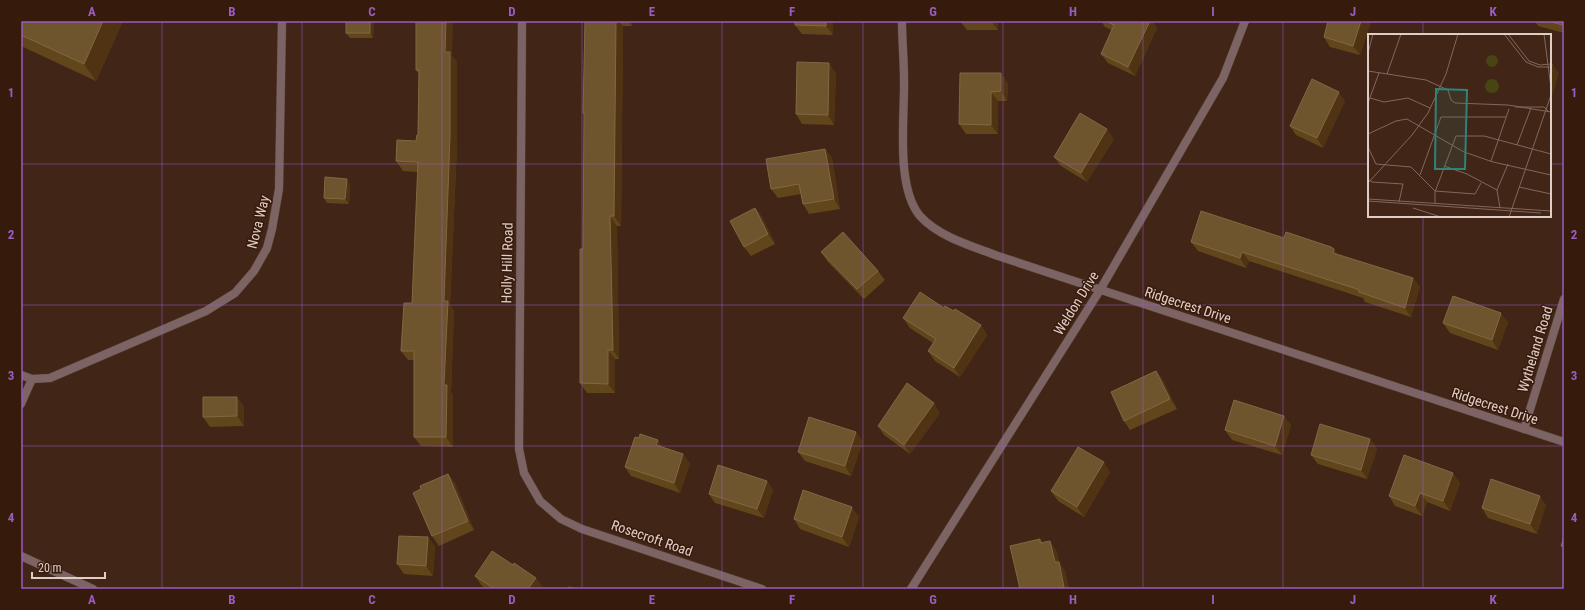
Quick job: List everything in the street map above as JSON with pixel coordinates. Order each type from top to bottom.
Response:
[{"type":"street","name":"Nova Way","points":[[21,375],[32,379],[50,378],[192,319],[235,293],[254,271],[268,242],[279,189],[282,21]]},
{"type":"street","name":"Holly Hill Road","points":[[522,21],[519,449],[524,473],[540,501]]},
{"type":"street","name":"Ridgecrest Drive","points":[[902,21],[904,102],[903,150],[906,182],[914,206],[920,215],[932,226],[958,240],[998,256],[1564,442]]},
{"type":"street","name":"Weldon Drive","points":[[911,589],[1100,290],[1223,78],[1245,21]]},
{"type":"street","name":"Wytheland Road","points":[[1524,429],[1564,299]]},
{"type":"street","points":[[21,404],[32,379]]},
{"type":"street","name":"Rosecroft Road","points":[[540,501],[561,519],[582,529],[762,589]]},
{"type":"street","points":[[21,556],[93,589]]},
{"type":"building","points":[[21,21],[103,21],[84,64],[21,35]]},
{"type":"building","points":[[346,21],[370,21],[370,33],[346,33]]},
{"type":"building","points":[[416,21],[446,21],[445,52],[450,52],[450,136],[444,301],[448,301],[444,385],[447,385],[446,437],[414,437],[414,351],[401,351],[404,303],[412,303],[418,162],[396,161],[397,140],[416,141],[418,135],[419,70],[416,70]]},
{"type":"building","points":[[585,21],[616,21],[614,216],[610,216],[613,350],[608,350],[608,384],[580,383],[580,249],[583,249]]},
{"type":"building","points":[[795,21],[826,21],[826,26],[795,25]]},
{"type":"building","points":[[1106,21],[1150,21],[1128,67],[1101,54],[1114,25]]},
{"type":"building","points":[[1328,21],[1361,21],[1353,46],[1324,37]]},
{"type":"building","points":[[1549,21],[1563,21],[1562,25]]},
{"type":"building","points":[[797,62],[829,63],[828,115],[796,114]]},
{"type":"building","points":[[960,73],[1001,73],[1001,91],[991,92],[991,125],[959,124]]},
{"type":"building","points":[[1312,79],[1339,92],[1317,138],[1290,126]]},
{"type":"building","points":[[1080,113],[1107,129],[1081,173],[1054,157]]},
{"type":"building","points":[[825,149],[834,199],[803,204],[799,184],[771,189],[766,159]]},
{"type":"building","points":[[325,177],[347,179],[345,199],[324,198]]},
{"type":"building","points":[[755,208],[768,234],[744,247],[730,221]]},
{"type":"building","points":[[1201,211],[1284,238],[1286,232],[1331,247],[1334,249],[1333,253],[1413,278],[1405,308],[1359,292],[1357,289],[1242,252],[1240,258],[1191,242]]},
{"type":"building","points":[[843,232],[878,271],[857,289],[821,252]]},
{"type":"building","points":[[920,292],[944,308],[945,306],[954,311],[955,309],[981,325],[954,368],[928,351],[936,339],[903,318]]},
{"type":"building","points":[[1453,296],[1501,313],[1492,340],[1443,323]]},
{"type":"building","points":[[1156,371],[1170,399],[1124,421],[1111,392]]},
{"type":"building","points":[[907,383],[934,403],[904,445],[878,426]]},
{"type":"building","points":[[203,397],[237,397],[237,416],[203,417]]},
{"type":"building","points":[[1234,400],[1284,416],[1275,446],[1225,430]]},
{"type":"building","points":[[809,417],[856,432],[845,466],[798,452]]},
{"type":"building","points":[[1320,424],[1370,439],[1361,470],[1311,455]]},
{"type":"building","points":[[640,434],[658,440],[656,445],[683,454],[674,483],[625,467],[635,437],[639,438]]},
{"type":"building","points":[[1078,447],[1104,462],[1077,507],[1051,491]]},
{"type":"building","points":[[1404,455],[1453,473],[1443,501],[1420,493],[1415,506],[1389,496]]},
{"type":"building","points":[[718,465],[767,481],[757,509],[709,494]]},
{"type":"building","points":[[448,474],[468,521],[432,536],[413,493],[421,489],[420,486]]},
{"type":"building","points":[[1491,479],[1540,496],[1530,524],[1482,508]]},
{"type":"building","points":[[803,490],[852,507],[842,537],[794,519]]},
{"type":"building","points":[[399,536],[428,537],[426,566],[397,564]]},
{"type":"building","points":[[1564,537],[1564,547],[1561,546]]},
{"type":"building","points":[[1040,539],[1040,543],[1050,541],[1055,562],[1059,562],[1064,587],[1055,589],[1020,589],[1010,546]]},
{"type":"building","points":[[492,551],[513,565],[514,563],[536,578],[528,589],[495,589],[475,576]]}]
